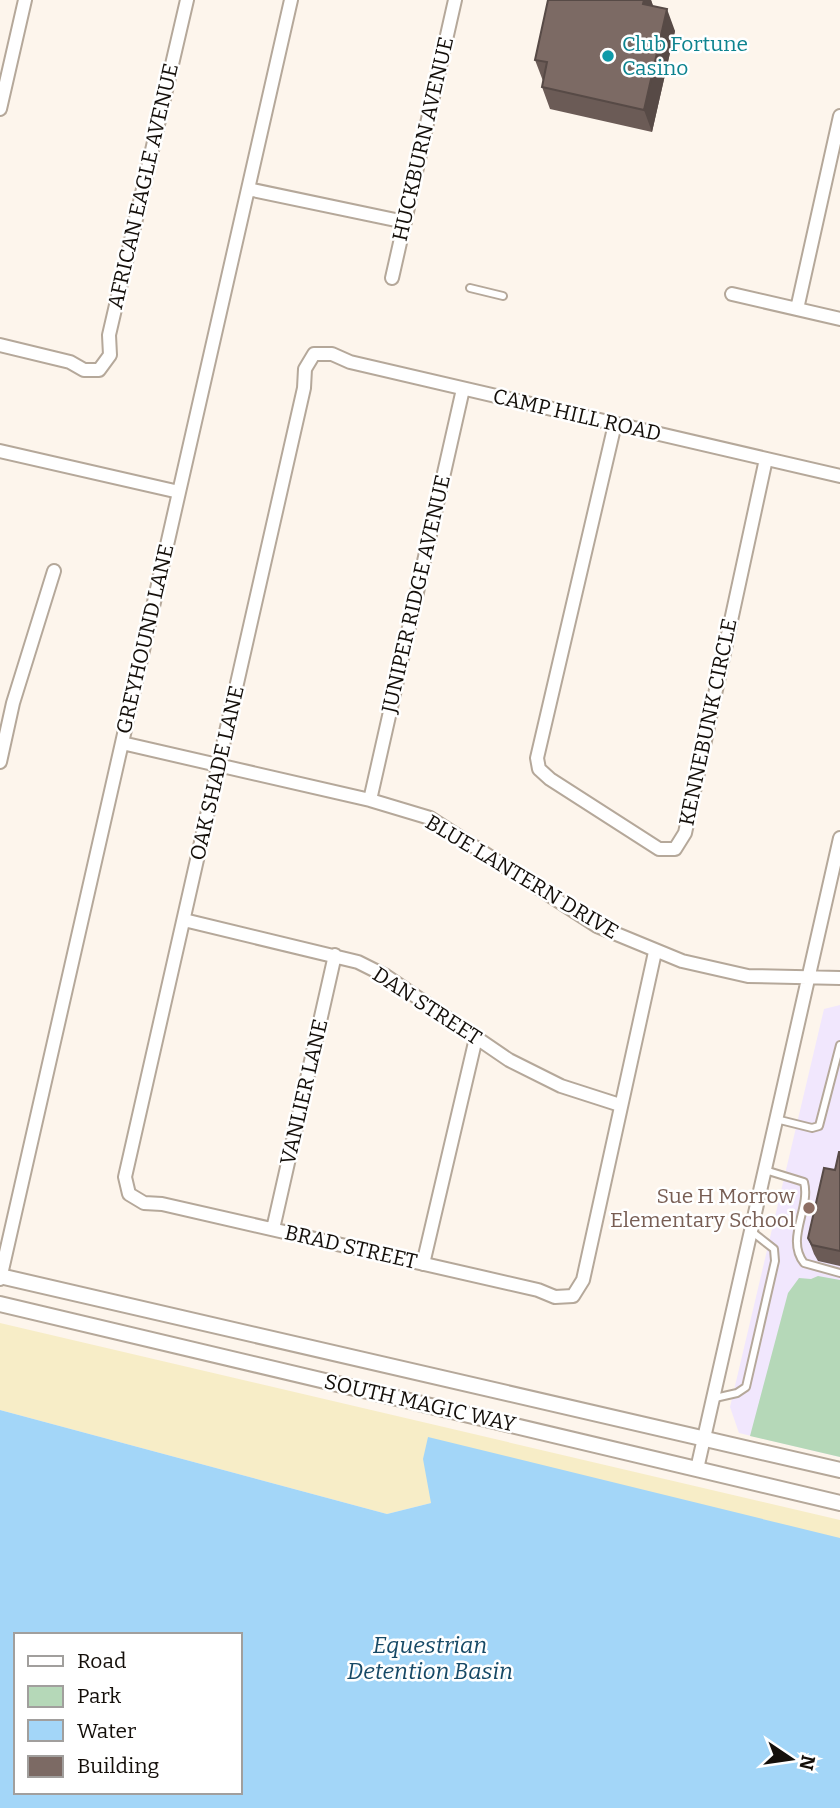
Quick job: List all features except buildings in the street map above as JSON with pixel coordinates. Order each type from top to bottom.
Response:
[{"type":"street","points":[[0,109],[25,0]]},
{"type":"street","name":"AFRICAN EAGLE AVENUE","points":[[0,345],[70,362],[84,370],[99,370],[110,355],[109,335],[187,0]]},
{"type":"street","name":"GREYHOUND LANE","points":[[0,1277],[291,0]]},
{"type":"street","name":"HUCKBURN AVENUE","points":[[392,278],[455,0]]},
{"type":"street","points":[[797,309],[840,116]]},
{"type":"street","points":[[247,190],[405,222]]},
{"type":"street","points":[[732,294],[840,319]]},
{"type":"street","name":"CAMP HILL ROAD","points":[[314,354],[332,354],[350,362],[840,476]]},
{"type":"street","name":"OAK SHADE LANE","points":[[129,1194],[125,1177],[304,388],[305,369],[314,354]]},
{"type":"street","name":"JUNIPER RIDGE AVENUE","points":[[370,800],[463,388]]},
{"type":"street","name":"KENNEBUNK CIRCLE","points":[[615,424],[537,758],[539,769],[550,779],[659,849],[675,849],[685,833],[766,459]]},
{"type":"street","points":[[0,451],[179,492]]},
{"type":"street","points":[[0,762],[13,703],[54,571]]},
{"type":"street","name":"BLUE LANTERN DRIVE","points":[[122,743],[370,800],[430,818],[597,926],[655,952],[719,971],[758,977],[808,980],[840,978]]},
{"type":"street","points":[[697,1469],[840,838]]},
{"type":"street","name":"DAN STREET","points":[[184,920],[335,955],[375,970],[509,1060],[561,1086],[620,1105]]},
{"type":"street","points":[[620,1105],[655,952]]},
{"type":"street","name":"VANLIER LANE","points":[[273,1229],[335,955]]},
{"type":"street","points":[[423,1264],[476,1038]]},
{"type":"street","name":"BRAD STREET","points":[[129,1194],[144,1203],[273,1229],[538,1290],[555,1297],[573,1296],[583,1280],[620,1105]]},
{"type":"street","name":"SOUTH MAGIC WAY","points":[[0,1277],[840,1470]]},
{"type":"street","name":"SOUTH MAGIC WAY","points":[[0,1304],[840,1503]]},
{"type":"lane","points":[[470,288],[503,296]]},
{"type":"lane","points":[[776,1119],[812,1128],[822,1122],[840,1045]]},
{"type":"lane","points":[[765,1170],[804,1182],[796,1242],[800,1258],[804,1263],[840,1273]]},
{"type":"lane","points":[[713,1398],[737,1393],[746,1387],[772,1273],[776,1255],[774,1249],[751,1231]]},
{"type":"shaded area","name":"Sue H Morrow Elementary School","points":[[840,1005],[840,1457],[739,1433],[730,1407],[824,1009]]},
{"type":"green space","points":[[818,1276],[840,1280],[840,1457],[750,1436],[788,1293],[799,1278],[811,1279]]},
{"type":"sand","points":[[0,1323],[840,1520],[840,1608],[431,1503],[387,1514],[0,1410]]},
{"type":"water","name":"Equestrian Detention Basin","points":[[0,1410],[387,1514],[431,1503],[423,1459],[428,1437],[840,1538],[840,1808],[0,1808]]},
{"type":"place","name":"Club Fortune Casino","points":[[608,56]]},
{"type":"place","name":"Sue H Morrow Elementary School","points":[[809,1208]]}]
